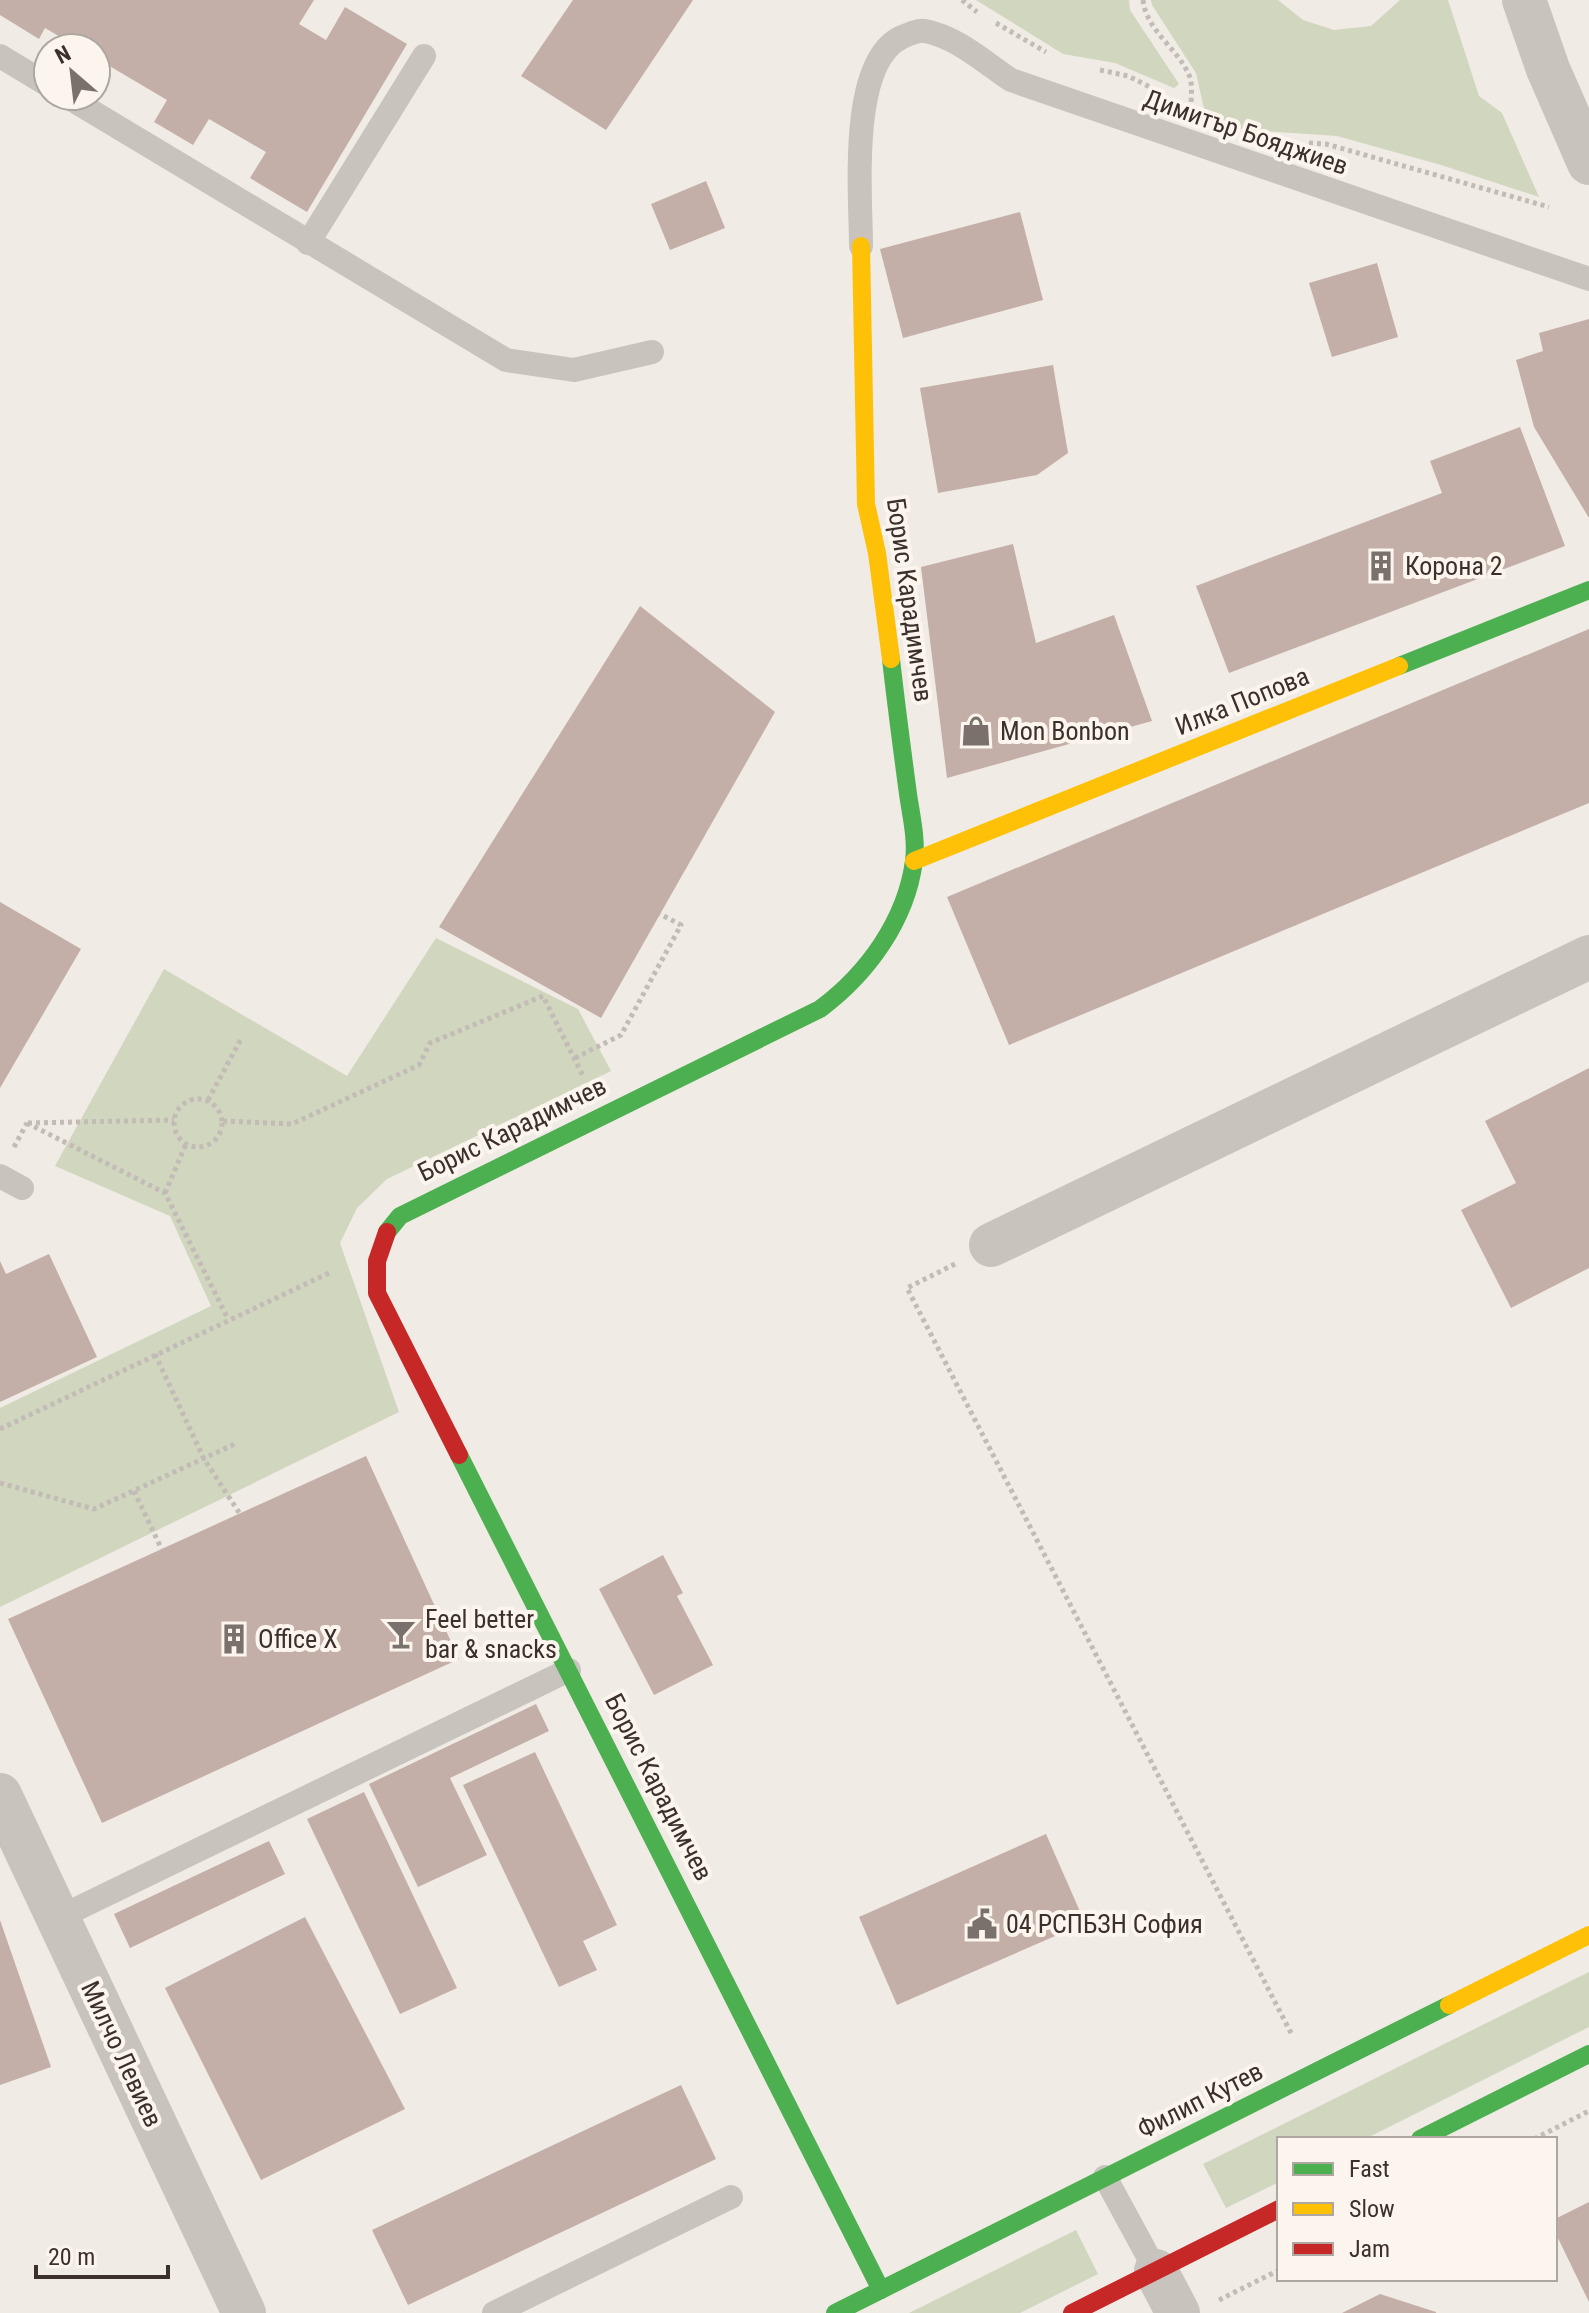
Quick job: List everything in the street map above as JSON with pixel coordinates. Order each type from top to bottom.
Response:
[{"type":"street","points":[[1524,0],[1548,69],[1589,163]]},
{"type":"street","name":"Борис Карадимчев","points":[[861,246],[866,504],[877,553],[914,861],[903,899],[889,931],[867,966],[848,987],[820,1009],[400,1216],[385,1231],[375,1273],[377,1293],[881,2290]]},
{"type":"street","name":"Илка Попова","points":[[914,861],[1589,590]]},
{"type":"street","points":[[991,1245],[1589,957]]},
{"type":"street","name":"Милчо Левиев","points":[[3,1809],[58,1918],[244,2313]]},
{"type":"street","name":"Филип Кутев","points":[[835,2313],[1589,1935]]},
{"type":"street","points":[[1424,2137],[1589,2054]]},
{"type":"street","points":[[1072,2313],[1277,2210]]},
{"type":"street","points":[[1156,2271],[1196,2308]]},
{"type":"lane","name":"Димитър Бояджиев","points":[[894,40],[927,31],[953,42],[1011,80],[1589,279]]},
{"type":"lane","name":"Борис Карадимчев","points":[[861,246],[861,132],[866,89],[874,65],[894,40]]},
{"type":"lane","points":[[0,56],[32,75]]},
{"type":"lane","points":[[308,243],[424,56]]},
{"type":"lane","points":[[92,112],[506,360],[574,370],[652,352]]},
{"type":"lane","points":[[0,1176],[22,1188]]},
{"type":"lane","points":[[58,1918],[569,1670]]},
{"type":"lane","points":[[1105,2177],[1156,2271]]},
{"type":"lane","points":[[494,2313],[731,2197]]},
{"type":"path","points":[[962,0],[986,19],[1051,55]]},
{"type":"path","points":[[1143,0],[1161,37],[1190,76],[1192,107],[1198,117]]},
{"type":"path","points":[[1089,68],[1128,76],[1166,95]]},
{"type":"path","points":[[1179,101],[1192,107]]},
{"type":"path","points":[[1295,143],[1326,144],[1549,207]]},
{"type":"path","points":[[575,1058],[621,1035],[681,925],[660,914]]},
{"type":"path","points":[[223,1121],[292,1124],[419,1065],[430,1043],[543,996],[603,1115]]},
{"type":"path","points":[[208,1100],[241,1039]]},
{"type":"path","points":[[201,1098],[208,1100],[218,1109],[223,1121],[219,1136],[207,1146],[186,1144],[176,1133],[176,1113],[186,1102],[201,1098]]},
{"type":"path","points":[[174,1120],[27,1123],[165,1193],[228,1319]]},
{"type":"path","points":[[165,1193],[186,1144]]},
{"type":"path","points":[[991,1245],[907,1288],[1280,2011]]},
{"type":"path","points":[[0,1429],[379,1250]]},
{"type":"path","points":[[155,1354],[204,1459],[240,1514]]},
{"type":"path","points":[[0,1483],[94,1509],[237,1443]]},
{"type":"path","points":[[134,1491],[162,1550]]},
{"type":"path","points":[[1538,2137],[1589,2111]]},
{"type":"path","points":[[1196,2308],[1277,2271]]},
{"type":"green space","points":[[976,0],[1129,0],[1130,10],[1179,84],[1174,88],[1115,63],[1063,54]]},
{"type":"green space","points":[[1151,0],[1278,0],[1303,20],[1334,30],[1371,26],[1400,0],[1448,0],[1479,96],[1502,113],[1539,197],[1337,136],[1219,128],[1205,113],[1196,73]]},
{"type":"green space","points":[[436,938],[578,1009],[611,1071],[387,1179],[357,1208],[340,1243],[399,1412],[0,1607],[0,1408],[211,1306],[170,1216],[55,1166],[164,969],[347,1076]]},
{"type":"green space","points":[[1589,1972],[1589,2027],[1369,2137],[1277,2137],[1277,2183],[1226,2208],[1203,2164]]},
{"type":"green space","points":[[1076,2230],[1098,2274],[1020,2313],[909,2313]]},
{"type":"building","points":[[0,0],[314,0],[299,24],[326,40],[345,7],[407,44],[307,212],[250,178],[266,152],[209,119],[193,145],[154,122],[167,100],[112,67],[112,32],[52,32],[45,28],[43,32],[32,32],[32,35],[0,15]]},
{"type":"building","points":[[573,0],[693,0],[606,130],[521,76]]},
{"type":"building","points":[[706,181],[725,228],[670,250],[651,204]]},
{"type":"building","points":[[1020,212],[1043,300],[903,338],[880,249]]},
{"type":"building","points":[[1377,263],[1398,337],[1332,357],[1309,283]]},
{"type":"building","points":[[1589,319],[1589,518],[1534,427],[1516,360],[1543,351],[1539,333]]},
{"type":"building","points":[[1053,365],[1068,453],[1037,475],[938,493],[920,388]]},
{"type":"building","name":"Корона 2","points":[[1520,427],[1565,546],[1229,673],[1196,586],[1442,493],[1430,461]]},
{"type":"building","points":[[1013,544],[1036,643],[1114,615],[1152,721],[947,778],[921,567]]},
{"type":"building","points":[[640,606],[775,712],[601,1018],[439,927]]},
{"type":"building","points":[[1589,629],[1589,803],[1009,1045],[947,897]]},
{"type":"building","points":[[0,902],[81,949],[0,1088]]},
{"type":"building","points":[[1589,1068],[1589,1268],[1511,1308],[1461,1210],[1516,1183],[1485,1121]]},
{"type":"building","points":[[49,1254],[97,1357],[0,1402],[0,1261],[6,1274]]},
{"type":"building","name":"Office X","points":[[366,1456],[459,1659],[102,1823],[8,1619]]},
{"type":"building","points":[[663,1555],[683,1593],[677,1596],[713,1665],[654,1695],[599,1589]]},
{"type":"building","points":[[536,1704],[549,1731],[450,1778],[487,1855],[418,1887],[369,1784]]},
{"type":"building","points":[[535,1752],[617,1925],[583,1941],[597,1970],[559,1987],[463,1785]]},
{"type":"building","points":[[364,1792],[457,1988],[400,2014],[307,1819]]},
{"type":"building","points":[[1046,1834],[1085,1923],[897,2005],[859,1917]]},
{"type":"building","points":[[269,1841],[285,1874],[130,1948],[114,1914]]},
{"type":"building","points":[[305,1917],[405,2109],[261,2180],[165,1988]]},
{"type":"building","points":[[0,1920],[51,2067],[0,2085]]},
{"type":"building","points":[[681,2085],[716,2159],[408,2305],[372,2230]]},
{"type":"building","points":[[1589,2202],[1589,2302],[1557,2236],[1557,2218]]},
{"type":"building","points":[[1380,2294],[1436,2312],[1436,2313],[1342,2313]]},
{"type":"traffic: fast","points":[[1399,666],[1589,590]]},
{"type":"traffic: fast","points":[[387,1232],[400,1216],[820,1009],[868,963],[903,905],[915,853],[891,659]]},
{"type":"traffic: fast","points":[[459,1455],[881,2290]]},
{"type":"traffic: fast","points":[[835,2313],[1449,2005]]},
{"type":"traffic: fast","points":[[1424,2137],[1589,2054]]},
{"type":"traffic: slow","points":[[861,246],[866,504],[877,553],[891,659]]},
{"type":"traffic: slow","points":[[914,861],[1399,666]]},
{"type":"traffic: slow","points":[[1449,2005],[1589,1935]]},
{"type":"traffic: jam","points":[[387,1232],[377,1261],[377,1293],[459,1455]]},
{"type":"traffic: jam","points":[[1072,2313],[1277,2210]]},
{"type":"place","name":"Корона 2","points":[[1381,566]]},
{"type":"place","name":"Mon Bonbon","points":[[976,731]]},
{"type":"place","name":"Feel better bar & snacks","points":[[401,1634]]},
{"type":"place","name":"Office X","points":[[234,1639]]},
{"type":"place","name":"04 РСПБЗН София","points":[[982,1924]]}]
